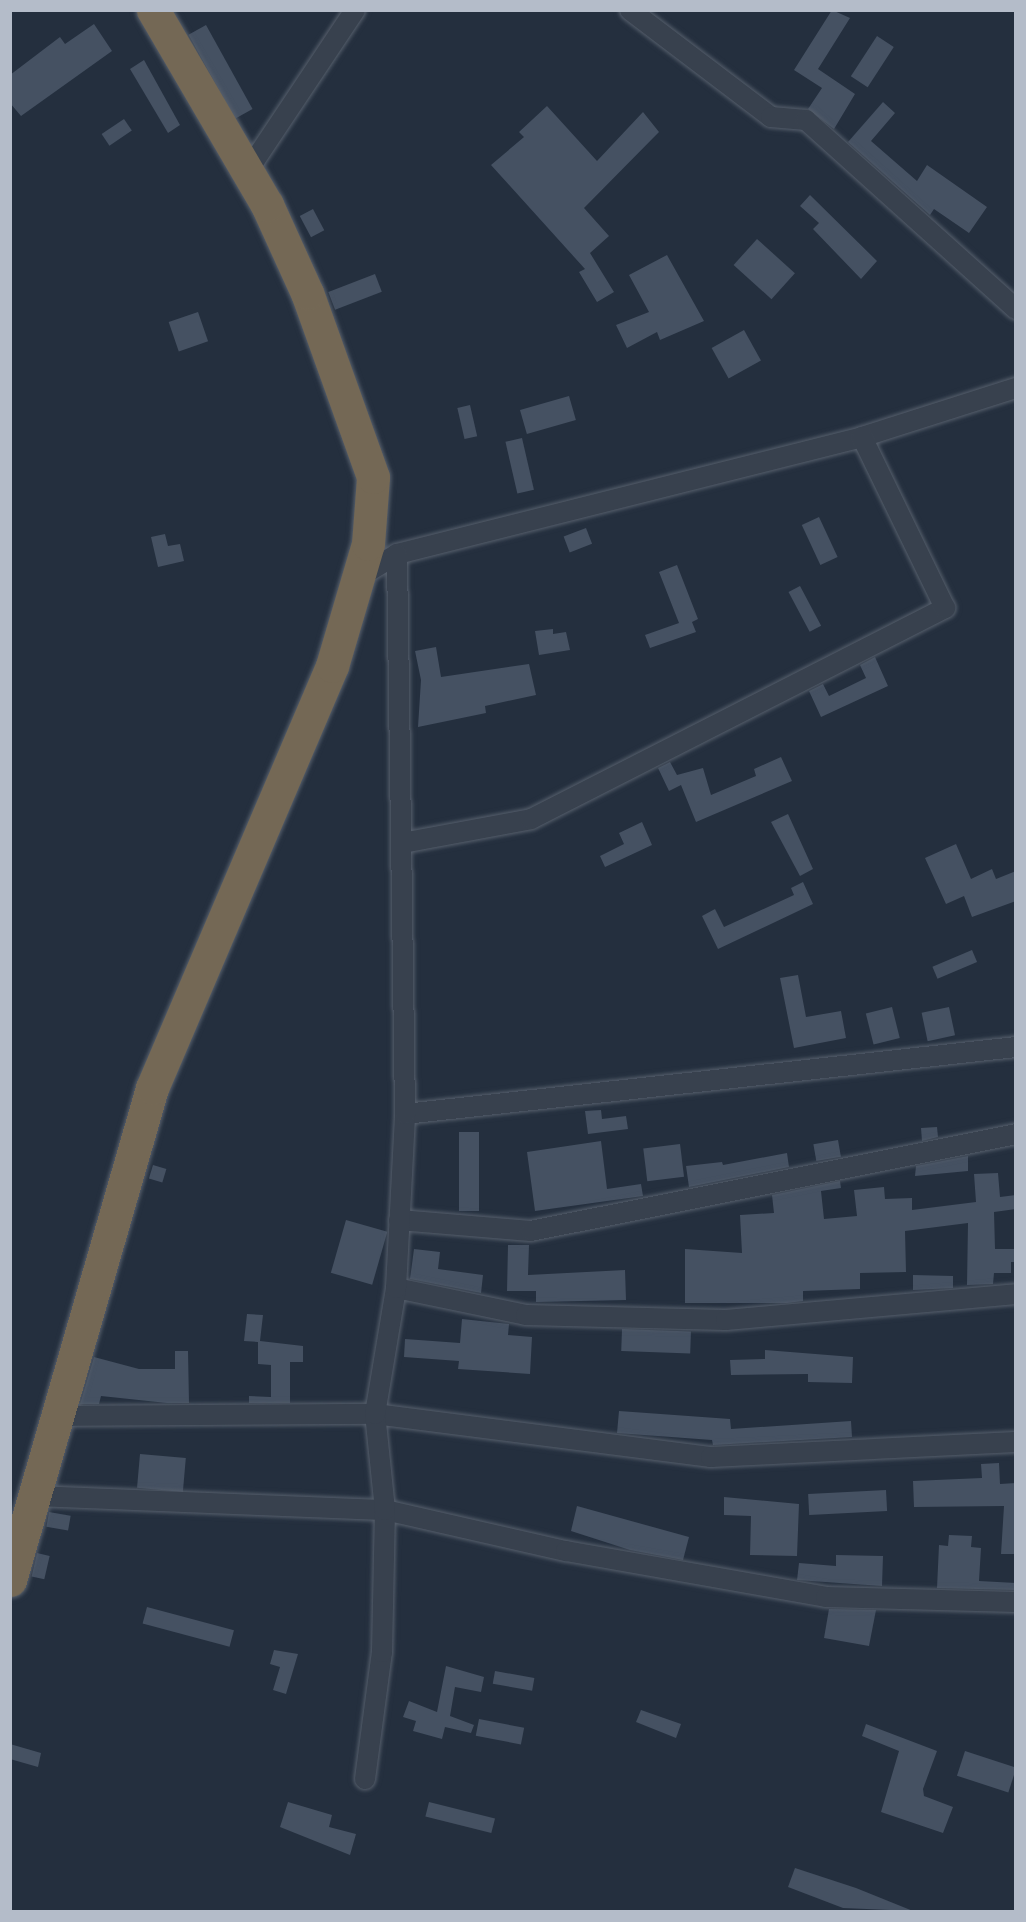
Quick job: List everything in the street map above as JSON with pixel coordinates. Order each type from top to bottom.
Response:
[{"type":"highway","points":[[10,1580],[152,1088],[332,666],[368,544],[373,477],[307,293],[247,172],[153,10]]},
{"type":"street","points":[[247,172],[355,10]]},
{"type":"street","points":[[630,10],[771,117],[806,120],[1016,309]]},
{"type":"street","points":[[358,578],[397,554],[862,437],[1016,388]]},
{"type":"street","points":[[402,843],[531,819],[945,608],[862,437]]},
{"type":"street","points":[[366,1779],[382,1652],[385,1510],[375,1414],[396,1288],[405,1113],[397,554]]},
{"type":"street","points":[[405,1113],[1016,1047]]},
{"type":"street","points":[[399,1220],[531,1231],[1016,1134]]},
{"type":"street","points":[[396,1288],[526,1315],[726,1320],[1016,1294]]},
{"type":"street","points":[[57,1416],[375,1414],[711,1457],[1016,1443]]},
{"type":"street","points":[[33,1496],[385,1510],[566,1551],[826,1597],[1016,1602]]},
{"type":"building","points":[[832,10],[850,18],[818,69],[855,94],[834,129],[808,109],[822,88],[794,70]]},
{"type":"building","points":[[94,24],[112,51],[21,116],[10,103],[10,75],[60,37],[65,44]]},
{"type":"building","points":[[206,25],[253,109],[235,119],[189,35]]},
{"type":"building","points":[[877,36],[894,47],[868,87],[851,76]]},
{"type":"building","points":[[144,60],[180,125],[168,133],[130,69]]},
{"type":"building","points":[[883,102],[895,113],[871,141],[917,181],[927,165],[987,207],[969,233],[934,209],[930,215],[848,142]]},
{"type":"building","points":[[547,106],[597,161],[643,112],[659,132],[584,208],[609,236],[590,253],[614,292],[597,302],[579,272],[585,269],[491,165],[524,137],[519,132]]},
{"type":"building","points":[[124,119],[132,131],[109,146],[102,134]]},
{"type":"building","points":[[810,195],[877,261],[861,279],[813,229],[819,223],[800,206]]},
{"type":"building","points":[[313,209],[324,230],[311,237],[300,216]]},
{"type":"building","points":[[757,239],[795,273],[771,299],[734,265]]},
{"type":"building","points":[[667,255],[704,321],[660,340],[657,332],[627,348],[616,325],[649,312],[629,275]]},
{"type":"building","points":[[375,274],[382,292],[335,310],[328,292]]},
{"type":"building","points":[[198,312],[208,341],[179,351],[169,322]]},
{"type":"building","points":[[744,330],[761,361],[729,379],[712,348]]},
{"type":"building","points":[[569,396],[576,420],[527,434],[520,410]]},
{"type":"building","points":[[470,405],[477,436],[465,439],[457,408]]},
{"type":"building","points":[[522,438],[534,490],[517,493],[505,442]]},
{"type":"building","points":[[819,517],[838,557],[820,565],[802,525]]},
{"type":"building","points":[[586,528],[592,544],[570,552],[564,537]]},
{"type":"building","points":[[165,534],[168,546],[180,544],[184,561],[158,567],[151,537]]},
{"type":"building","points":[[677,565],[698,619],[692,622],[696,632],[650,648],[645,635],[679,623],[659,572]]},
{"type":"building","points":[[800,586],[821,626],[810,632],[789,592]]},
{"type":"building","points":[[553,629],[553,634],[566,632],[570,650],[539,655],[535,631]]},
{"type":"building","points":[[436,647],[441,677],[529,664],[536,695],[485,706],[486,713],[418,727],[421,680],[415,651]]},
{"type":"building","points":[[875,657],[888,686],[821,717],[809,691],[823,684],[829,696],[866,678],[860,665]]},
{"type":"building","points":[[781,757],[792,781],[696,822],[681,785],[669,791],[658,768],[670,762],[677,775],[703,768],[711,795],[756,776],[754,769]]},
{"type":"building","points":[[788,814],[813,869],[800,876],[771,822]]},
{"type":"building","points":[[642,822],[652,845],[605,867],[600,856],[624,844],[619,833]]},
{"type":"building","points":[[956,844],[971,879],[992,869],[996,879],[1016,871],[1016,901],[972,917],[964,896],[946,904],[925,858]]},
{"type":"building","points":[[803,882],[813,904],[718,949],[702,916],[715,909],[724,927],[794,895],[791,888]]},
{"type":"building","points":[[972,950],[977,962],[937,979],[932,967]]},
{"type":"building","points":[[798,975],[806,1017],[841,1011],[846,1038],[794,1048],[780,978]]},
{"type":"building","points":[[892,1007],[900,1038],[874,1045],[866,1014]]},
{"type":"building","points":[[949,1007],[955,1035],[928,1041],[922,1013]]},
{"type":"building","points":[[601,1110],[602,1119],[626,1116],[628,1129],[588,1134],[585,1111]]},
{"type":"building","points":[[937,1127],[938,1137],[922,1141],[921,1128]]},
{"type":"building","points":[[459,1132],[479,1132],[479,1211],[459,1211]]},
{"type":"building","points":[[838,1140],[841,1157],[816,1161],[813,1144]]},
{"type":"building","points":[[601,1141],[607,1189],[641,1184],[643,1196],[535,1211],[527,1152]]},
{"type":"building","points":[[680,1144],[684,1177],[647,1181],[643,1149]]},
{"type":"building","points":[[787,1153],[789,1167],[689,1187],[686,1166],[722,1162],[723,1165]]},
{"type":"building","points":[[968,1156],[968,1171],[915,1176],[916,1166]]},
{"type":"building","points":[[153,1165],[166,1169],[162,1182],[149,1178]]},
{"type":"building","points":[[998,1173],[1000,1197],[1016,1195],[1016,1209],[994,1212],[995,1249],[1016,1249],[1016,1262],[1011,1262],[1011,1273],[994,1273],[993,1284],[967,1285],[968,1223],[905,1231],[906,1272],[860,1273],[860,1289],[803,1291],[803,1301],[787,1303],[685,1303],[685,1249],[742,1253],[740,1215],[774,1213],[772,1195],[840,1181],[841,1188],[821,1191],[824,1219],[857,1216],[854,1190],[884,1187],[885,1199],[912,1198],[912,1210],[976,1202],[974,1174]]},
{"type":"building","points":[[346,1220],[387,1232],[372,1285],[331,1273]]},
{"type":"building","points":[[508,1245],[529,1245],[528,1275],[625,1270],[626,1300],[536,1302],[536,1291],[507,1291]]},
{"type":"building","points":[[414,1249],[440,1252],[438,1269],[483,1275],[481,1293],[410,1279]]},
{"type":"building","points":[[913,1275],[953,1276],[953,1288],[913,1290]]},
{"type":"building","points":[[247,1314],[263,1315],[260,1341],[303,1346],[303,1362],[290,1362],[290,1403],[249,1403],[249,1396],[271,1397],[271,1365],[258,1364],[258,1342],[244,1341]]},
{"type":"building","points":[[462,1319],[509,1324],[508,1335],[532,1337],[530,1374],[458,1369],[459,1361],[404,1357],[405,1339],[460,1343]]},
{"type":"building","points":[[622,1329],[691,1331],[690,1353],[621,1351]]},
{"type":"building","points":[[765,1350],[853,1357],[852,1383],[808,1382],[808,1374],[731,1375],[730,1360],[765,1359]]},
{"type":"building","points":[[175,1351],[188,1351],[189,1403],[101,1396],[99,1404],[80,1404],[94,1357],[139,1369],[175,1369]]},
{"type":"building","points":[[619,1411],[730,1419],[731,1429],[851,1421],[852,1437],[713,1445],[712,1440],[617,1433]]},
{"type":"building","points":[[140,1454],[186,1458],[183,1492],[137,1488]]},
{"type":"building","points":[[999,1463],[1000,1484],[1016,1483],[1016,1554],[1001,1554],[1004,1506],[914,1507],[913,1481],[982,1478],[981,1464]]},
{"type":"building","points":[[886,1490],[887,1511],[809,1515],[808,1494]]},
{"type":"building","points":[[724,1497],[799,1504],[797,1556],[750,1555],[751,1516],[724,1515]]},
{"type":"building","points":[[577,1506],[689,1537],[683,1560],[630,1550],[571,1531]]},
{"type":"building","points":[[49,1512],[71,1516],[68,1531],[46,1527]]},
{"type":"building","points":[[949,1535],[972,1536],[971,1547],[981,1548],[979,1581],[1016,1583],[1016,1590],[937,1588],[939,1545],[948,1546]]},
{"type":"building","points":[[37,1553],[50,1556],[44,1579],[32,1576]]},
{"type":"building","points":[[836,1555],[883,1556],[882,1586],[797,1580],[799,1563],[836,1566]]},
{"type":"building","points":[[147,1607],[234,1630],[230,1647],[143,1623]]},
{"type":"building","points":[[829,1609],[876,1610],[869,1646],[824,1638]]},
{"type":"building","points":[[274,1650],[298,1654],[286,1694],[273,1690],[280,1667],[270,1664]]},
{"type":"building","points":[[446,1666],[484,1677],[481,1692],[455,1687],[450,1716],[474,1725],[471,1733],[445,1727],[442,1739],[413,1731],[416,1721],[403,1717],[409,1701],[437,1712]]},
{"type":"building","points":[[495,1671],[534,1678],[532,1691],[493,1684]]},
{"type":"building","points":[[641,1710],[681,1724],[676,1738],[636,1722]]},
{"type":"building","points":[[479,1719],[524,1728],[521,1744],[476,1736]]},
{"type":"building","points":[[866,1724],[937,1751],[923,1789],[924,1796],[953,1807],[943,1833],[881,1812],[899,1751],[862,1736]]},
{"type":"building","points":[[10,1744],[41,1753],[38,1767],[10,1759]]},
{"type":"building","points":[[965,1751],[1016,1768],[1008,1792],[957,1776]]},
{"type":"building","points":[[288,1802],[332,1815],[329,1827],[356,1834],[350,1855],[280,1827]]},
{"type":"building","points":[[429,1802],[495,1818],[491,1833],[425,1817]]},
{"type":"building","points":[[795,1868],[856,1888],[913,1911],[843,1908],[788,1887]]}]
